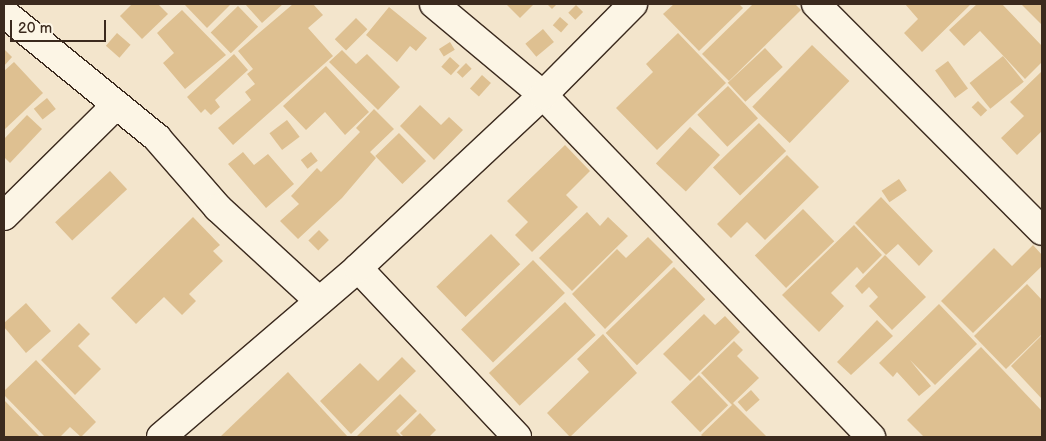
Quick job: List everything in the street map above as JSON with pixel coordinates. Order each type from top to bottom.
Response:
[{"type":"street","points":[[434,4],[543,95],[871,437]]},
{"type":"street","points":[[165,436],[318,300],[358,268],[543,95],[633,4]]},
{"type":"street","points":[[816,4],[1042,231]]},
{"type":"street","points":[[4,13],[157,138],[218,208],[318,300]]},
{"type":"street","points":[[4,216],[116,106]]},
{"type":"street","points":[[358,268],[517,437]]},
{"type":"building","points":[[132,4],[158,4],[168,14],[142,39],[120,16]]},
{"type":"building","points":[[184,4],[231,4],[207,28]]},
{"type":"building","points":[[245,4],[283,4],[262,23]]},
{"type":"building","points":[[293,4],[313,4],[323,15],[308,28],[333,56],[233,145],[218,128],[251,100],[245,92],[255,84],[247,74],[253,69],[238,51]]},
{"type":"building","points":[[506,4],[534,4],[520,18]]},
{"type":"building","points":[[547,4],[557,4],[552,9]]},
{"type":"building","points":[[674,4],[739,4],[743,8],[699,51],[663,14]]},
{"type":"building","points":[[753,4],[795,4],[801,10],[729,81],[702,54]]},
{"type":"building","points":[[905,4],[971,4],[922,52],[904,33],[918,19]]},
{"type":"building","points":[[977,4],[1002,4],[1042,46],[1042,62],[1025,79],[980,31],[964,46],[949,30]]},
{"type":"building","points":[[1021,4],[1042,4],[1042,25]]},
{"type":"building","points":[[576,5],[583,12],[575,20],[568,13]]},
{"type":"building","points":[[238,6],[258,27],[231,53],[211,32]]},
{"type":"building","points":[[389,7],[427,38],[416,51],[410,46],[397,62],[366,35]]},
{"type":"building","points":[[182,10],[226,55],[185,89],[163,63],[174,53],[157,33]]},
{"type":"building","points":[[560,17],[568,24],[561,33],[553,25]]},
{"type":"building","points":[[356,18],[367,29],[346,51],[335,39]]},
{"type":"building","points":[[543,29],[554,42],[536,57],[525,44]]},
{"type":"building","points":[[117,33],[131,45],[119,58],[106,46]]},
{"type":"building","points":[[678,33],[726,83],[657,150],[616,108],[653,72],[646,64]]},
{"type":"building","points":[[450,42],[455,50],[444,57],[439,49]]},
{"type":"building","points":[[812,45],[849,81],[790,143],[752,107]]},
{"type":"building","points":[[765,48],[783,67],[745,102],[728,83]]},
{"type":"building","points":[[4,49],[12,57],[4,66]]},
{"type":"building","points":[[342,50],[356,64],[367,54],[400,87],[378,110],[329,62]]},
{"type":"building","points":[[234,54],[248,70],[215,100],[220,107],[211,115],[205,109],[201,113],[187,97]]},
{"type":"building","points":[[1003,56],[1024,82],[990,109],[970,83]]},
{"type":"building","points":[[450,57],[460,66],[451,75],[441,67]]},
{"type":"building","points":[[948,61],[968,89],[955,98],[935,70]]},
{"type":"building","points":[[14,62],[43,93],[4,130],[4,71]]},
{"type":"building","points":[[466,63],[472,69],[462,78],[457,72]]},
{"type":"building","points":[[326,66],[369,112],[345,135],[325,112],[306,130],[283,106]]},
{"type":"building","points":[[1042,71],[1042,131],[1017,155],[1001,138],[1024,116],[1010,102]]},
{"type":"building","points":[[482,75],[491,83],[479,96],[470,88]]},
{"type":"building","points":[[728,86],[758,118],[727,147],[697,115]]},
{"type":"building","points":[[47,98],[56,109],[43,120],[34,109]]},
{"type":"building","points":[[978,101],[987,110],[981,117],[972,107]]},
{"type":"building","points":[[420,105],[441,125],[449,117],[463,130],[434,160],[400,126]]},
{"type":"building","points":[[374,109],[394,129],[370,152],[376,158],[342,198],[298,239],[280,221],[299,204],[291,196],[317,168],[321,172],[360,132],[356,128]]},
{"type":"building","points":[[27,115],[42,129],[10,163],[4,157],[4,139]]},
{"type":"building","points":[[287,120],[300,137],[282,150],[269,133]]},
{"type":"building","points":[[759,123],[786,151],[740,196],[713,167]]},
{"type":"building","points":[[690,127],[720,155],[686,192],[656,164]]},
{"type":"building","points":[[399,133],[426,161],[402,184],[375,156]]},
{"type":"building","points":[[565,145],[590,171],[566,195],[578,207],[532,252],[515,235],[528,222],[507,201]]},
{"type":"building","points":[[243,152],[254,165],[268,154],[294,184],[266,208],[228,164]]},
{"type":"building","points":[[311,152],[318,161],[308,169],[301,160]]},
{"type":"building","points":[[787,155],[819,187],[765,240],[747,222],[731,238],[717,224]]},
{"type":"building","points":[[110,171],[127,189],[72,240],[55,222]]},
{"type":"building","points":[[899,179],[907,191],[889,202],[882,191]]},
{"type":"building","points":[[881,197],[933,251],[919,266],[898,244],[886,255],[855,223]]},
{"type":"building","points":[[803,209],[834,241],[786,288],[755,256]]},
{"type":"building","points":[[587,212],[600,226],[608,217],[628,236],[572,291],[539,258]]},
{"type":"building","points":[[193,217],[220,245],[213,251],[223,261],[189,294],[196,301],[182,315],[164,297],[136,324],[111,298]]},
{"type":"building","points":[[854,225],[882,255],[863,274],[857,267],[831,293],[844,306],[819,332],[782,295]]},
{"type":"building","points":[[319,230],[329,240],[318,251],[308,241]]},
{"type":"building","points":[[491,234],[520,264],[466,317],[436,287]]},
{"type":"building","points":[[648,237],[673,262],[605,329],[572,294],[617,249],[626,258]]},
{"type":"building","points":[[1033,245],[1042,255],[1042,266],[973,333],[941,301],[994,248],[1012,266]]},
{"type":"building","points":[[885,255],[926,297],[892,330],[869,306],[878,297],[869,287],[862,294],[855,286]]},
{"type":"building","points":[[533,260],[565,293],[493,363],[461,329]]},
{"type":"building","points":[[674,267],[705,299],[637,365],[606,333]]},
{"type":"building","points":[[1027,284],[1042,300],[1042,334],[1006,369],[974,336]]},
{"type":"building","points":[[565,302],[596,335],[520,406],[489,373]]},
{"type":"building","points":[[26,303],[51,331],[26,353],[4,327],[4,323]]},
{"type":"building","points":[[939,304],[977,344],[935,385],[910,360],[931,386],[919,396],[897,372],[893,377],[879,363]]},
{"type":"building","points":[[704,314],[715,325],[725,316],[740,332],[690,381],[663,354]]},
{"type":"building","points":[[877,320],[893,336],[851,375],[837,362]]},
{"type":"building","points":[[79,323],[90,334],[78,346],[101,369],[75,395],[41,360]]},
{"type":"building","points":[[603,334],[637,373],[570,437],[547,413],[589,372],[577,359]]},
{"type":"building","points":[[1042,335],[1042,399],[1011,366]]},
{"type":"building","points":[[734,341],[743,350],[737,356],[759,378],[733,403],[766,436],[703,437],[701,435],[732,405],[701,373]]},
{"type":"building","points":[[981,347],[1042,411],[1042,437],[924,437],[907,420]]},
{"type":"building","points":[[402,357],[416,371],[351,434],[320,401],[360,363],[378,381]]},
{"type":"building","points":[[36,360],[96,422],[81,437],[70,427],[60,437],[45,437],[4,395],[4,391]]},
{"type":"building","points":[[288,372],[348,437],[220,437]]},
{"type":"building","points":[[699,375],[728,405],[700,432],[671,402]]},
{"type":"building","points":[[751,390],[760,400],[746,412],[738,402]]},
{"type":"building","points":[[400,394],[417,411],[396,431],[402,437],[356,437]]},
{"type":"building","points":[[4,400],[40,437],[4,437]]},
{"type":"building","points":[[420,413],[436,430],[429,437],[404,437],[400,433]]}]
